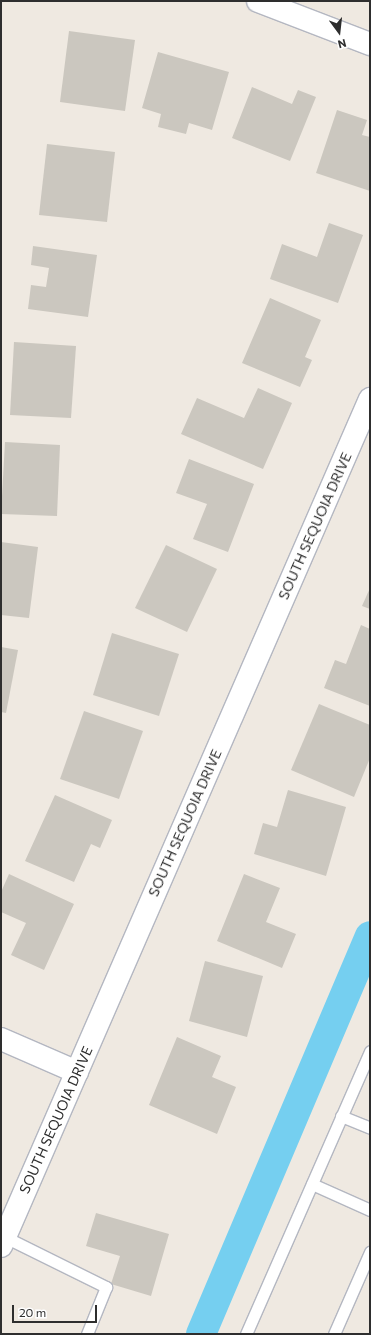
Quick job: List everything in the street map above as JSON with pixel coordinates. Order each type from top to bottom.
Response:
[{"type":"street","points":[[258,1],[370,44]]},
{"type":"street","name":"SOUTH SEQUOIA DRIVE","points":[[3,1241],[370,399]]},
{"type":"street","points":[[1,1039],[77,1072]]},
{"type":"lane","points":[[246,1334],[370,1051]]},
{"type":"lane","points":[[341,1116],[370,1128]]},
{"type":"lane","points":[[312,1184],[370,1210]]},
{"type":"lane","points":[[3,1241],[106,1287],[87,1334]]},
{"type":"lane","points":[[334,1334],[370,1252]]},
{"type":"building","points":[[69,31],[135,40],[125,111],[60,102]]},
{"type":"building","points":[[158,52],[229,72],[212,130],[189,123],[186,134],[158,127],[161,114],[142,108]]},
{"type":"building","points":[[252,87],[292,104],[298,90],[316,97],[290,161],[232,138]]},
{"type":"building","points":[[337,110],[367,120],[362,135],[370,137],[370,191],[316,173]]},
{"type":"building","points":[[47,144],[115,152],[107,222],[39,215]]},
{"type":"building","points":[[329,223],[363,235],[338,303],[270,279],[282,244],[317,257]]},
{"type":"building","points":[[33,246],[97,255],[88,317],[28,309],[31,285],[46,287],[49,268],[31,265]]},
{"type":"building","points":[[270,298],[321,320],[305,357],[312,360],[300,387],[242,363]]},
{"type":"building","points":[[14,342],[76,346],[71,418],[10,415]]},
{"type":"building","points":[[258,388],[292,403],[263,469],[181,434],[197,398],[244,418]]},
{"type":"building","points":[[5,442],[60,445],[57,516],[1,514]]},
{"type":"building","points":[[189,459],[254,484],[228,552],[193,539],[207,504],[176,493]]},
{"type":"building","points":[[1,542],[38,547],[29,618],[1,615]]},
{"type":"building","points":[[166,545],[217,569],[187,632],[135,608]]},
{"type":"building","points":[[370,588],[370,609],[362,606]]},
{"type":"building","points":[[361,625],[370,629],[370,706],[324,688],[335,660],[346,664]]},
{"type":"building","points":[[112,633],[179,654],[159,716],[93,695]]},
{"type":"building","points":[[1,647],[18,650],[6,713],[1,712]]},
{"type":"building","points":[[319,704],[370,725],[370,758],[354,797],[291,770]]},
{"type":"building","points":[[84,711],[143,731],[119,799],[60,779]]},
{"type":"building","points":[[288,790],[346,807],[326,876],[254,854],[263,823],[277,827]]},
{"type":"building","points":[[55,795],[112,820],[100,848],[91,844],[74,882],[25,861]]},
{"type":"building","points":[[9,874],[74,904],[44,970],[11,955],[26,923],[1,912],[1,892]]},
{"type":"building","points":[[244,874],[280,888],[266,922],[296,934],[282,968],[217,941]]},
{"type":"building","points":[[205,961],[263,976],[247,1037],[189,1021]]},
{"type":"building","points":[[177,1037],[221,1056],[212,1077],[236,1087],[217,1134],[149,1105]]},
{"type":"building","points":[[96,1213],[169,1234],[151,1296],[111,1284],[120,1256],[86,1246]]},
{"type":"waterway","points":[[201,1334],[370,936]]}]
